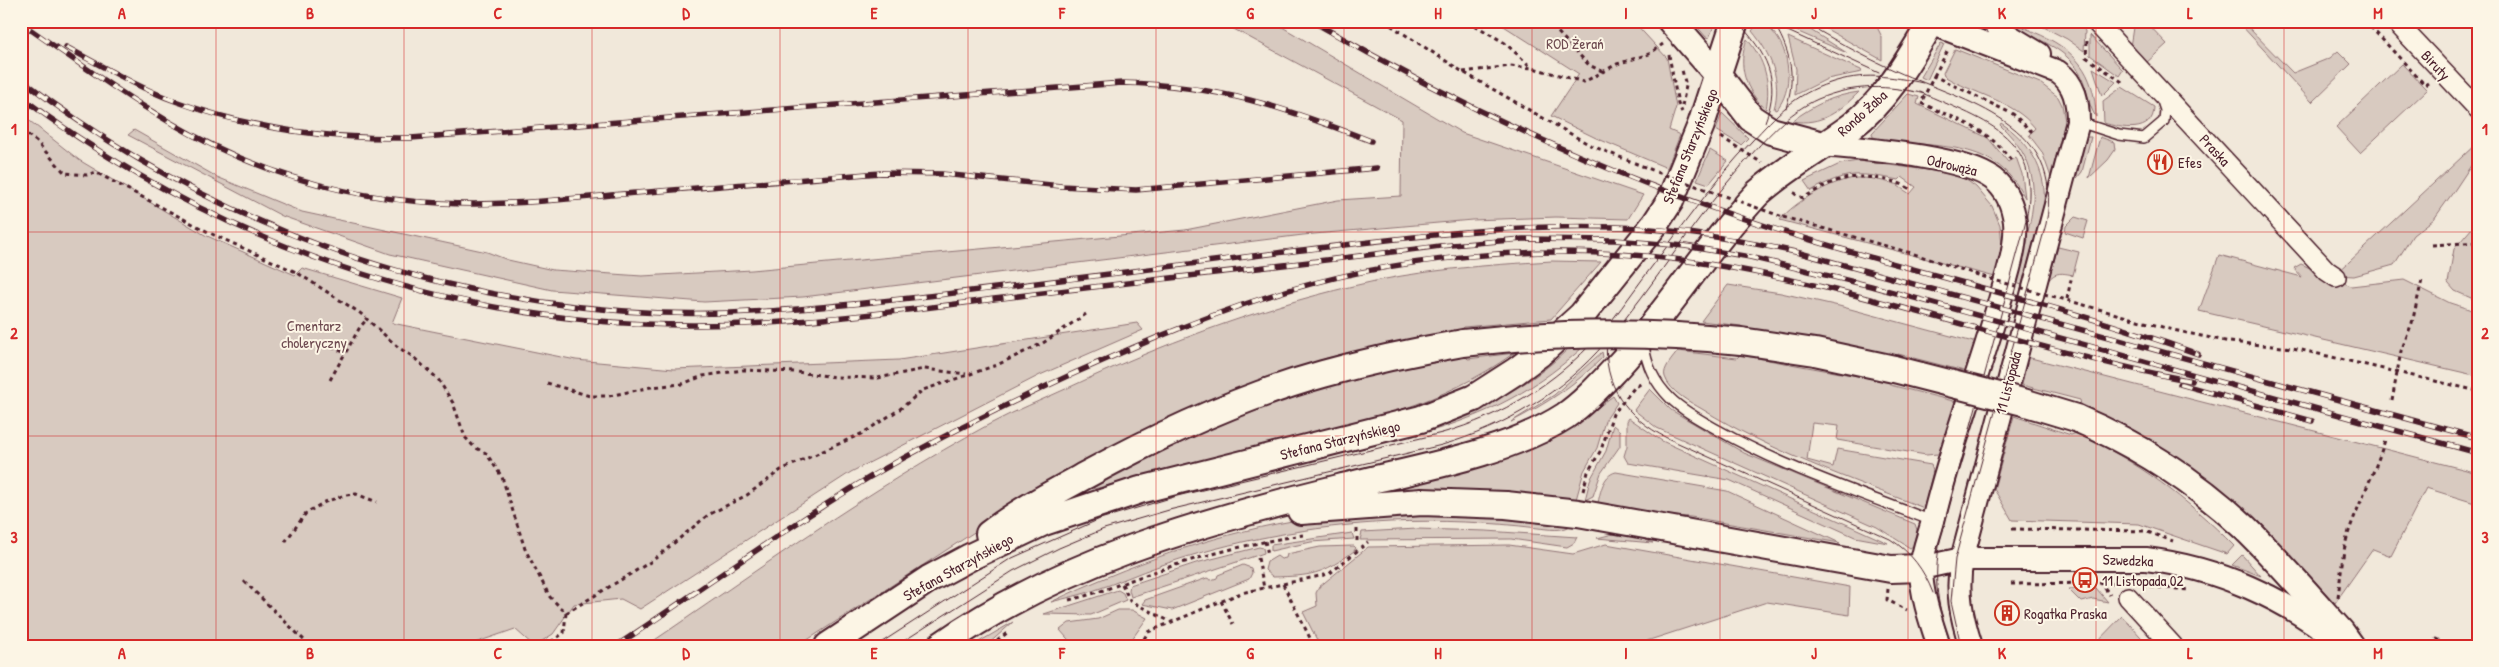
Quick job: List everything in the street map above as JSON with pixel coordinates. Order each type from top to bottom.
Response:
[{"type":"main road","points":[[1718,74],[1734,21]]},
{"type":"main road","name":"Rondo Żaba","points":[[1664,39],[1718,74],[1738,103],[1762,127],[1784,136],[1823,145],[1853,125],[1879,100],[1901,73],[1930,22]]},
{"type":"main road","name":"Stefana Starzyńskiego","points":[[828,646],[929,580],[1009,537],[1076,510],[1159,485],[1404,425],[1450,409],[1497,384],[1539,354],[1582,315],[1655,224],[1670,201],[1701,125],[1718,74]]},
{"type":"main road","points":[[940,646],[999,610],[1085,566],[1153,540],[1221,519],[1478,452],[1536,431],[1564,417],[1583,402],[1644,338],[1758,193],[1780,174],[1823,145]]},
{"type":"main road","points":[[929,580],[1024,509],[1111,461],[1198,419],[1322,374],[1413,352],[1463,343],[1538,335],[1592,333],[1695,336],[1815,352],[1894,369],[2023,402],[2076,418],[2138,448],[2197,488],[2243,526],[2341,632],[2351,646]]},
{"type":"main road","points":[[1221,519],[1384,504],[1446,502],[1506,504],[1578,513],[1891,569],[1921,568]]},
{"type":"street","points":[[1992,21],[2001,31],[2038,53],[2064,76],[2073,88],[2078,122]]},
{"type":"street","name":"Praska","points":[[2095,21],[2327,271],[2336,277]]},
{"type":"street","name":"Biruty","points":[[2395,21],[2478,109]]},
{"type":"street","points":[[1930,22],[2058,72]]},
{"type":"street","name":"11 Listopada","points":[[1971,646],[1959,601],[1959,575],[1962,559],[2078,122]]},
{"type":"street","name":"Odrowąża","points":[[1823,145],[1957,164],[1986,174],[1998,183],[2009,200],[2015,232],[2008,268],[1987,346]]},
{"type":"street","name":"11 Listopada","points":[[1940,646],[1928,610],[1921,568],[1946,468],[1987,346]]},
{"type":"street","name":"Szwedzka","points":[[1921,568],[1962,559],[2146,559],[2186,565],[2229,579],[2281,602],[2323,629],[2344,646]]},
{"type":"street","points":[[2126,593],[2173,646]]},
{"type":"lane","points":[[2078,122],[2119,135],[2144,138],[2164,121],[2165,110],[2158,88]]},
{"type":"lane","points":[[1644,338],[1646,356],[1652,374],[1672,400],[1687,411],[1743,444],[1932,522]]},
{"type":"path","points":[[1384,21],[1463,72],[1590,145],[1657,172],[1783,216],[1911,252],[1990,279],[2173,330],[2230,342],[2292,348],[2397,374],[2478,391]]},
{"type":"path","points":[[1468,21],[1505,43],[1533,68]]},
{"type":"path","points":[[1547,21],[1589,65],[1604,72]]},
{"type":"path","points":[[1643,21],[1664,39],[1676,61]]},
{"type":"path","points":[[2365,21],[2425,85]]},
{"type":"path","points":[[1463,72],[1510,66],[1533,68],[1584,82],[1618,64],[1649,54],[1664,39]]},
{"type":"path","points":[[1664,39],[1680,109],[1688,117]]},
{"type":"path","points":[[1950,47],[1921,103],[1988,135],[1999,143],[2012,160]]},
{"type":"path","points":[[1679,116],[1686,82],[1680,66]]},
{"type":"path","points":[[1934,76],[2013,114],[2032,132]]},
{"type":"path","points":[[21,130],[36,141],[65,173],[87,176],[96,172],[212,234],[296,272],[367,319],[398,348],[412,356],[438,379],[453,403],[465,437],[474,447],[486,453],[502,477],[525,549],[550,598],[566,613]]},
{"type":"path","points":[[1714,133],[1755,158]]},
{"type":"path","points":[[1795,194],[1803,198],[1834,181],[1857,176],[1899,182],[1910,189]]},
{"type":"path","points":[[2432,245],[2478,242]]},
{"type":"path","points":[[2067,299],[2072,275]]},
{"type":"path","points":[[2392,401],[2401,351],[2412,323],[2422,280]]},
{"type":"path","points":[[566,613],[652,561],[708,515],[747,495],[782,470],[863,433],[900,409],[923,390],[997,365],[1043,343],[1086,314]]},
{"type":"path","points":[[330,380],[367,319]]},
{"type":"path","points":[[324,344],[346,352]]},
{"type":"path","points":[[547,383],[590,396],[609,396],[651,387],[682,384],[702,376],[744,370],[878,378],[924,369],[969,375]]},
{"type":"path","points":[[1581,497],[1588,472],[1601,450],[1613,414],[1634,388],[1647,381]]},
{"type":"path","points":[[2338,601],[2343,556],[2348,532],[2378,464],[2385,440]]},
{"type":"path","points":[[285,542],[306,513],[325,502],[345,495],[356,494],[377,502]]},
{"type":"path","points":[[1349,529],[1366,528]]},
{"type":"path","points":[[1357,529],[1357,543]]},
{"type":"path","points":[[1061,603],[1102,592],[1180,563],[1265,541],[1310,534]]},
{"type":"path","points":[[1265,541],[1268,555]]},
{"type":"path","points":[[1140,646],[1148,632],[1241,593],[1329,574],[1368,542]]},
{"type":"path","points":[[1258,558],[1264,588]]},
{"type":"path","points":[[244,581],[310,646]]},
{"type":"path","points":[[2011,584],[2100,583],[2126,593],[2196,592]]},
{"type":"path","points":[[1122,584],[1130,601],[1172,622]]},
{"type":"path","points":[[1283,584],[1314,646]]},
{"type":"path","points":[[1889,585],[1887,600],[1908,611]]},
{"type":"path","points":[[1221,602],[1232,624]]},
{"type":"path","points":[[546,646],[564,633],[566,613]]},
{"type":"path","points":[[991,646],[1010,630]]},
{"type":"path","points":[[2431,646],[2436,639],[2449,646]]},
{"type":"green space","points":[[1219,21],[1272,21],[1462,133],[1643,195],[1628,219],[1556,217],[1472,220],[1303,235],[803,297],[704,302],[552,290],[390,254],[282,216],[128,135],[134,130],[217,177],[302,212],[487,252],[508,260],[553,270],[642,276],[752,270],[1185,230],[1338,200],[1401,196],[1402,120]]},
{"type":"green space","name":"ROD Żerań","points":[[1496,21],[1633,21],[1667,58],[1676,107],[1669,130],[1680,135],[1667,168],[1596,138],[1551,116],[1579,74]]},
{"type":"green space","points":[[1696,21],[1716,21],[1709,38],[1694,23]]},
{"type":"green space","points":[[1776,21],[1796,21],[1847,53],[1780,24]]},
{"type":"green space","points":[[1812,21],[1874,21],[1882,37],[1882,60]]},
{"type":"green space","points":[[2005,21],[2048,39],[2071,54],[2087,75],[2092,87],[2096,117],[2083,79],[2073,64],[2056,49]]},
{"type":"green space","points":[[2032,21],[2077,21],[2085,31],[2084,51],[2067,39]]},
{"type":"green space","points":[[2134,21],[2145,21],[2167,44],[2145,64],[2130,47]]},
{"type":"green space","points":[[1759,22],[1769,28],[1778,39],[1786,59],[1788,82],[1782,102],[1776,110],[1774,109],[1777,88],[1773,68],[1765,49],[1752,31]]},
{"type":"green space","points":[[2244,23],[2293,73],[2330,58],[2338,51],[2351,64],[2312,102],[2240,24]]},
{"type":"green space","points":[[2090,35],[2123,70],[2119,76],[2090,55]]},
{"type":"green space","points":[[1788,37],[1862,72],[1827,79],[1795,95],[1796,69]]},
{"type":"green space","points":[[1747,39],[1758,55],[1765,72],[1768,90],[1766,109],[1753,94],[1745,77],[1743,58]]},
{"type":"green space","points":[[1941,43],[1944,44],[1927,80],[1921,77]]},
{"type":"green space","points":[[1955,49],[2040,83],[2058,97],[2062,105],[2065,121],[2051,177],[2042,152],[2029,135],[2035,128],[2026,118],[2004,104],[1944,76],[1943,73]]},
{"type":"green space","points":[[2402,64],[2427,90],[2360,153],[2336,127]]},
{"type":"green space","points":[[2093,68],[2116,82],[2102,96]]},
{"type":"green space","points":[[2122,87],[2154,107],[2153,116],[2142,126],[2127,128],[2104,123],[2103,101]]},
{"type":"green space","points":[[1859,92],[1837,111],[1821,119],[1802,122],[1792,121],[1824,102]]},
{"type":"green space","points":[[1908,94],[1919,97],[1917,104],[1988,138],[2008,162],[2016,157],[2022,174],[2025,198],[2011,177],[1995,163],[1978,154],[1959,149],[1873,137],[1872,133]]},
{"type":"green space","points":[[1722,113],[1748,138],[1741,145],[1716,130]]},
{"type":"green space","name":"Cmentarz choleryczny","points":[[21,114],[79,160],[205,235],[295,275],[302,268],[402,298],[392,323],[576,360],[674,369],[899,360],[1137,323],[1143,330],[1040,375],[851,472],[640,609],[621,599],[574,604],[553,634],[534,646],[515,629],[466,646],[21,646]]},
{"type":"green space","points":[[2001,123],[2020,138],[2034,157],[2039,168],[2044,191],[2044,203],[2022,285],[2016,283],[2028,239],[2026,239],[2033,206],[2032,177],[2021,151],[2000,125]]},
{"type":"green space","points":[[2091,137],[2082,172],[2074,179],[2083,140]]},
{"type":"green space","points":[[2100,137],[2114,142],[2115,150],[2108,160],[2089,178]]},
{"type":"green space","points":[[2477,143],[2478,155],[2454,191],[2434,219],[2413,235],[2394,265],[2354,276],[2335,275]]},
{"type":"green space","points":[[1710,150],[1728,161],[1709,184],[1697,180]]},
{"type":"green space","points":[[1858,161],[1943,172],[1965,179],[1976,187],[1992,206],[2000,225],[2002,245],[1995,277],[1780,220],[1804,199],[1837,182],[1848,179],[1862,178],[1884,181],[1900,185],[1898,186],[1910,194],[1916,187],[1902,177],[1899,180],[1854,175],[1835,179],[1811,191],[1804,181],[1840,164]]},
{"type":"green space","points":[[2075,217],[2088,221],[2083,238],[2065,232],[2066,226]]},
{"type":"green space","points":[[2478,221],[2478,301],[2455,291],[2448,283],[2454,249]]},
{"type":"green space","points":[[2058,247],[2079,252],[2073,275],[2056,274],[2048,281]]},
{"type":"green space","points":[[2219,255],[2302,277],[2294,268],[2301,264],[2351,286],[2404,280],[2450,303],[2478,312],[2478,376],[2199,311]]},
{"type":"green space","points":[[1552,261],[1601,262],[1551,319],[1464,327],[1461,331],[1394,342],[1327,358],[1230,391],[1175,415],[1119,444],[1013,507],[798,646],[646,646],[814,531],[943,450],[1008,415],[1138,357],[1244,317],[1316,295],[1377,280],[1477,266]]},
{"type":"green space","points":[[1728,285],[1781,293],[1839,306],[1977,343],[1968,372],[1898,354],[1897,357],[1742,329],[1741,326],[1701,321]]},
{"type":"green space","points":[[1568,349],[1581,349],[1561,366],[1521,393],[1480,414],[1410,437],[1473,411],[1514,390],[1533,378]]},
{"type":"green space","points":[[1678,351],[1737,358],[1740,355],[1891,382],[1890,385],[1957,402],[1938,454],[1926,455],[1837,440],[1839,426],[1812,423],[1807,460],[1833,467],[1837,449],[1931,465],[1933,471],[1924,508],[1783,451],[1686,400],[1671,387],[1664,374],[1666,367]]},
{"type":"green space","points":[[1602,352],[1603,357],[1571,385],[1548,401],[1511,422],[1554,395]]},
{"type":"green space","points":[[1514,353],[1487,371],[1459,386],[1402,409],[1344,427],[1093,488],[1161,452],[1212,428],[1288,399],[1376,374],[1435,361],[1465,356],[1468,359]]},
{"type":"green space","points":[[2027,357],[2478,473],[2478,504],[2426,488],[2391,556],[2373,549],[2335,603],[2258,520],[2254,524],[2215,487],[2174,455],[2130,428],[2081,406],[2080,400],[2022,385]]},
{"type":"green space","points":[[1650,389],[1671,410],[1744,453],[1915,524],[1917,530],[1913,546],[1910,548],[1877,527],[1657,428],[1634,410]]},
{"type":"green space","points":[[1613,396],[1617,403],[1605,421],[1597,448],[1584,471],[1575,503],[1360,494],[1574,425]]},
{"type":"green space","points":[[2014,416],[2071,435],[2076,433],[2120,455],[2180,497],[2234,546],[2227,554],[2139,524],[2012,520],[1994,489]]},
{"type":"green space","points":[[1629,418],[1662,441],[1888,543],[1855,537],[1729,480],[1628,463],[1624,456],[1627,446],[1627,421]]},
{"type":"green space","points":[[1613,425],[1620,431],[1620,446],[1601,473],[1593,496],[1585,500],[1590,480],[1606,451]]},
{"type":"green space","points":[[1616,472],[1727,491],[1840,543],[1691,517],[1626,513],[1597,507],[1605,481],[1611,474]]},
{"type":"green space","points":[[1437,510],[1571,525],[1564,529],[1555,530],[1483,523],[1409,521],[1302,531],[1215,549],[1159,566],[1090,592],[1051,602],[1169,553],[1261,527],[1328,516]]},
{"type":"green space","points":[[1417,529],[1577,537],[1574,543],[1567,547],[1511,539],[1360,540],[1362,532]]},
{"type":"green space","points":[[1625,531],[1653,543],[1597,538]]},
{"type":"green space","points":[[1352,533],[1354,539],[1311,542],[1271,551],[1271,545]]},
{"type":"green space","points":[[1606,544],[1850,587],[1849,615],[1767,602],[1631,646],[1320,646],[1303,612],[1317,606],[1316,593],[1319,587],[1368,547],[1509,545],[1573,554]]},
{"type":"green space","points":[[1354,546],[1356,548],[1354,551],[1343,559],[1316,573],[1273,577],[1265,570],[1267,562],[1277,556],[1281,559],[1286,558],[1287,554],[1320,547]]},
{"type":"green space","points":[[1259,547],[1263,548],[1264,553],[1131,597],[1130,585],[1196,563]]},
{"type":"green space","points":[[2242,555],[2261,576],[2232,565]]},
{"type":"green space","points":[[1243,565],[1251,568],[1252,573],[1249,579],[1172,610],[1142,604],[1145,600],[1207,578],[1211,580],[1217,578],[1218,575]]},
{"type":"green space","points":[[2096,588],[2108,602],[2093,599],[2081,602],[2068,589]]},
{"type":"green space","points":[[1118,590],[1123,593],[1126,600],[1091,615],[1044,614]]},
{"type":"green space","points":[[1118,610],[1132,610],[1147,618],[1127,646],[1074,646],[1060,630],[1069,623],[1098,619]]},
{"type":"green space","points":[[2122,616],[2149,646],[2093,646]]},
{"type":"green space","points":[[1013,622],[986,646],[972,646]]},
{"type":"tram line","points":[[1737,21],[1756,44],[1768,67],[1772,93],[1765,122]]},
{"type":"tram line","points":[[1766,21],[1879,73]]},
{"type":"tram line","points":[[1802,21],[1872,60],[1980,107],[2005,122],[2026,140],[2041,162],[2048,190],[2046,224],[1955,559],[1951,601],[1961,646]]},
{"type":"tram line","points":[[1776,27],[1785,46],[1790,66],[1791,86],[1786,108]]},
{"type":"tram line","points":[[876,646],[1010,559],[1100,519],[1177,496],[1442,433],[1464,426],[1507,407],[1546,383],[1598,337],[1723,174],[1761,131],[1787,106],[1806,93],[1830,83],[1854,77],[1888,77],[1923,83]]},
{"type":"tram line","points":[[896,646],[1013,571],[1059,548],[1104,529],[1169,510],[1442,445],[1510,418],[1532,406],[1571,377],[1606,342],[1726,184],[1760,145],[1797,111],[1807,104],[1831,94],[1858,88],[1898,89],[1925,94]]},
{"type":"tram line","points":[[1920,92],[1969,113],[1989,124],[2006,137],[2019,153],[2027,173],[2029,198],[2024,229],[1940,540],[1937,569],[1938,593],[1942,617],[1951,646]]},
{"type":"tram line","points":[[1607,339],[1607,356],[1613,385],[1620,398],[1640,421],[1667,438],[1890,539],[1898,544],[1916,562],[1933,593]]},
{"type":"railway","points":[[1312,21],[1423,82],[1479,110],[1594,163],[1653,186],[1772,228],[1878,260],[2092,319],[2198,354]]},
{"type":"railway","points":[[21,23],[153,112],[238,157],[312,183],[362,194],[414,201],[464,204],[513,203],[881,173],[942,174],[1061,186],[1136,190],[1377,168]]},
{"type":"railway","points":[[66,47],[147,89],[204,111],[291,131],[350,137],[411,138],[1122,83],[1189,88],[1220,93],[1279,108],[1371,141]]},
{"type":"railway","points":[[21,79],[92,130],[166,175],[243,214],[323,246],[405,273],[489,293],[574,306],[661,313],[731,313],[800,309],[938,295],[1404,238],[1489,230],[1574,226],[1640,228],[1709,236],[1800,253],[2478,438]]},
{"type":"railway","points":[[21,97],[96,149],[175,195],[256,234],[340,266],[426,292],[515,310],[605,322],[696,325],[783,322],[913,309],[1440,246],[1523,239],[1615,240],[1685,246],[1750,257],[1871,286],[2478,453]]},
{"type":"railway","points":[[616,646],[774,539],[870,477],[942,437],[1016,400],[1139,345],[1263,298],[1313,283],[1417,262],[1470,256],[1576,252],[1681,260],[1746,270],[1810,284],[2064,352],[2192,381]]},
{"type":"railway","points":[[2180,384],[2312,421]]},
{"type":"place","name":"Efes","points":[[2160,162]]},
{"type":"place","name":"11 Listopada 02","points":[[2085,580]]},
{"type":"place","name":"Rogatka Praska","points":[[2007,613]]}]
